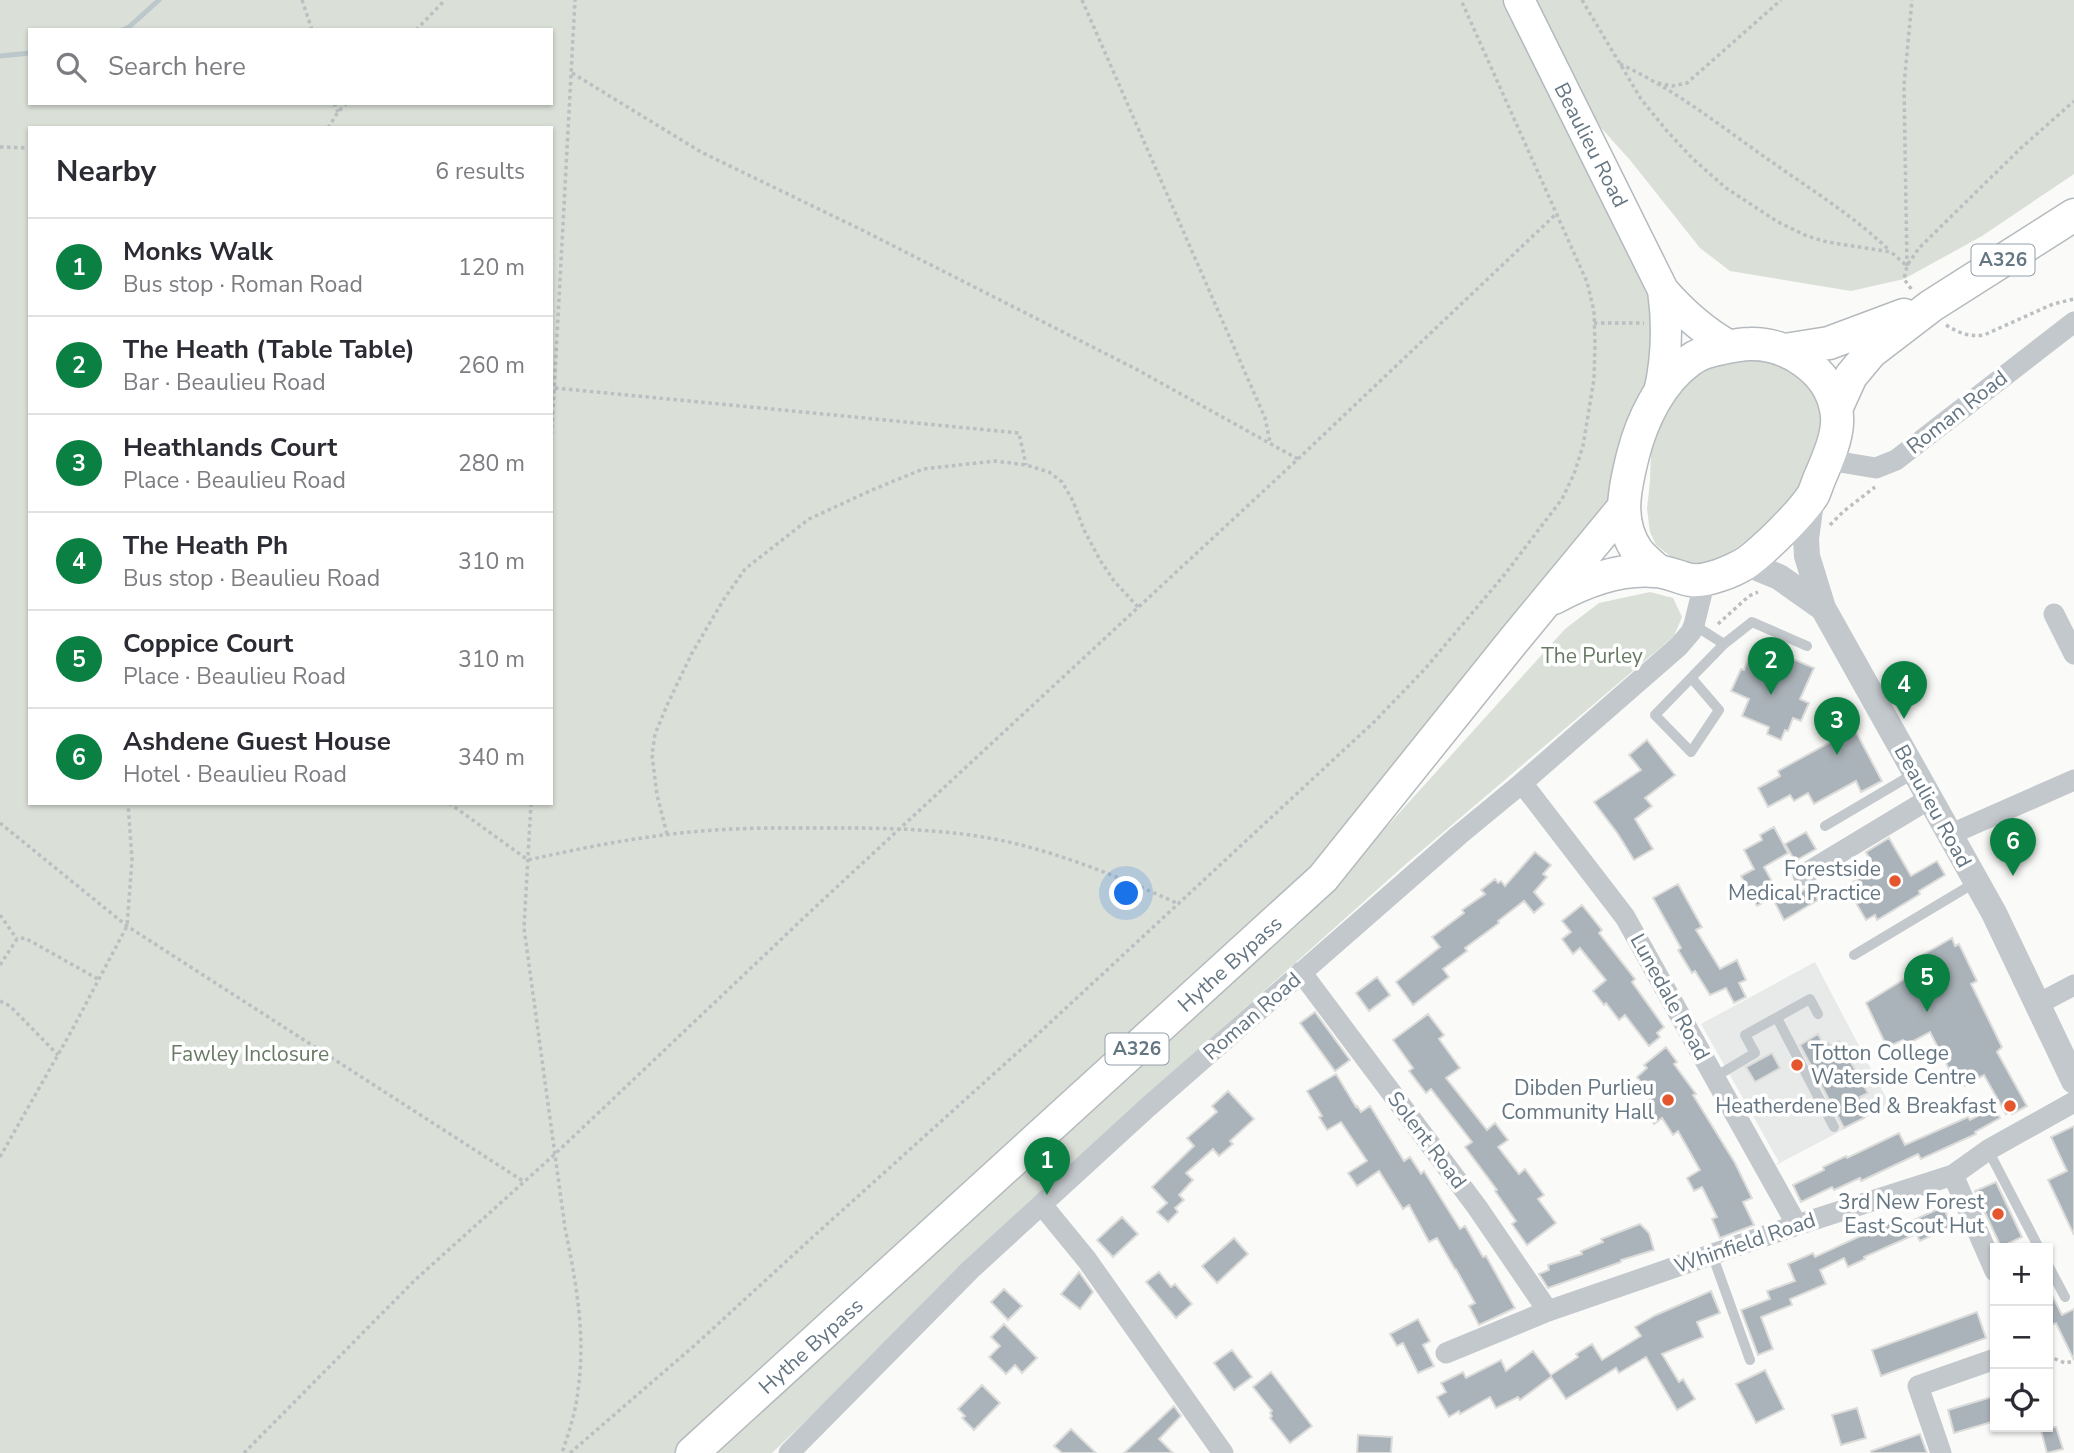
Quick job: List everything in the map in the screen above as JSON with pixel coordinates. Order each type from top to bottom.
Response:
[{"type":"main road","name":"Beaulieu Road","points":[[1519,0],[1663,290],[1685,314],[1713,337],[1730,346]]},
{"type":"main road","name":"A326","points":[[1836,409],[1851,376],[1871,352],[1931,306],[2074,215]]},
{"type":"main road","name":"Beaulieu Road","points":[[1659,393],[1664,372],[1667,324],[1663,290]]},
{"type":"main road","name":"A326","points":[[1785,350],[1829,344],[1931,306]]},
{"type":"main road","points":[[1750,344],[1785,350],[1809,365],[1821,376],[1836,409],[1836,429],[1828,460],[1812,495],[1778,535],[1745,563],[1705,580],[1692,580],[1657,570],[1637,551],[1628,532],[1623,508],[1634,450],[1659,393],[1672,375],[1691,359],[1730,346],[1750,344]]},
{"type":"main road","name":"Hythe Bypass","points":[[692,1453],[1323,878],[1623,508]]},
{"type":"main road","name":"Hythe Bypass","points":[[1541,606],[1577,585],[1601,577],[1657,570]]},
{"type":"street","name":"Roman Road","points":[[1828,460],[1876,468],[1896,460],[2074,321]]},
{"type":"street","name":"Beaulieu Road","points":[[1812,495],[1806,539],[1807,556],[1823,608],[1994,913],[2074,1081]]},
{"type":"street","name":"Beaulieu Road","points":[[1745,563],[1779,578],[1823,608]]},
{"type":"street","name":"Roman Road","points":[[789,1453],[970,1270],[1149,1107],[1301,972],[1679,646],[1694,625],[1705,580]]},
{"type":"street","points":[[2054,614],[2074,654]]},
{"type":"street","points":[[1949,835],[2074,780]]},
{"type":"street","name":"Lunedale Road","points":[[1522,783],[1625,917],[1797,1225]]},
{"type":"street","points":[[1802,875],[1929,799]]},
{"type":"street","name":"Solent Road","points":[[1301,972],[1476,1207],[1548,1311]]},
{"type":"street","points":[[2038,1004],[2074,985]]},
{"type":"street","name":"Whinfield Road","points":[[1446,1353],[1548,1311],[1797,1225],[1953,1175],[1988,1150],[2074,1102]]},
{"type":"street","points":[[1953,1175],[1990,1260]]},
{"type":"street","points":[[1042,1205],[1087,1259],[1223,1453]]},
{"type":"street","points":[[1941,1453],[1918,1386],[1990,1361]]},
{"type":"lane","points":[[1694,681],[1719,710],[1691,752],[1655,715],[1724,644],[1752,621],[1807,646]]},
{"type":"lane","points":[[1694,625],[1724,644]]},
{"type":"lane","points":[[1825,826],[1915,774]]},
{"type":"lane","points":[[1854,955],[1976,882]]},
{"type":"lane","points":[[1715,1077],[1755,1053],[1745,1035],[1810,999],[1818,1014]]},
{"type":"lane","points":[[1777,1018],[1834,1127]]},
{"type":"lane","points":[[1988,1150],[2036,1243]]},
{"type":"lane","points":[[1712,1254],[1750,1360]]},
{"type":"lane","points":[[2053,1274],[2065,1297]]},
{"type":"path","points":[[302,0],[311,28]]},
{"type":"path","points":[[418,28],[445,0]]},
{"type":"path","points":[[553,418],[575,0]]},
{"type":"path","points":[[1083,0],[1265,418],[1270,443]]},
{"type":"path","points":[[570,1453],[695,1345],[1179,904],[1374,722],[1505,574],[1562,499],[1574,474],[1589,417],[1594,379],[1594,311],[1587,282],[1461,0]]},
{"type":"path","points":[[1582,0],[1641,99],[1693,159],[1726,188],[1778,222],[1807,236],[1827,242],[1891,252]]},
{"type":"path","points":[[1656,83],[1672,86],[1688,83],[1781,0]]},
{"type":"path","points":[[1904,279],[1907,266],[1904,85],[1912,0]]},
{"type":"path","points":[[1618,63],[1656,83],[1869,230],[1907,266]]},
{"type":"path","points":[[572,73],[701,152],[1134,368],[1298,459]]},
{"type":"path","points":[[1907,266],[1919,248],[2021,148],[2074,101]]},
{"type":"path","points":[[335,105],[338,112]]},
{"type":"path","points":[[329,126],[345,105]]},
{"type":"path","points":[[0,147],[28,148]]},
{"type":"path","points":[[244,1453],[415,1280],[555,1154],[1555,215]]},
{"type":"path","points":[[1931,306],[1946,326],[1973,336],[1991,333],[2053,304],[2074,299]]},
{"type":"path","points":[[1594,323],[1667,324]]},
{"type":"path","points":[[555,388],[1018,433],[1027,465]]},
{"type":"path","points":[[1826,530],[1844,511],[1889,476],[1896,460]]},
{"type":"path","points":[[667,835],[657,795],[652,755],[655,734],[668,703],[692,653],[745,569],[809,519],[923,469],[995,461],[1027,465],[1049,472],[1062,482],[1100,560],[1138,607]]},
{"type":"path","points":[[0,1157],[127,926],[132,860],[128,805]]},
{"type":"path","points":[[452,805],[528,860],[590,846],[694,831],[772,828],[897,830],[968,835],[1023,845],[1093,867],[1179,904]]},
{"type":"path","points":[[531,805],[524,928],[565,1228],[575,1276],[581,1337],[579,1390],[562,1453]]},
{"type":"path","points":[[0,823],[127,926],[524,1181]]},
{"type":"path","points":[[0,915],[17,939]]},
{"type":"path","points":[[0,965],[17,939],[25,938],[98,979]]},
{"type":"path","points":[[0,1001],[10,1006],[58,1055]]},
{"type":"path","points":[[2053,1358],[2065,1363],[2074,1361]]},
{"type":"shaded area","name":"Totton College Waterside Centre","points":[[1815,962],[1890,1105],[1774,1166],[1779,1162],[1701,1024]]},
{"type":"green space","name":"Fawley Inclosure","points":[[0,0],[1510,0],[1641,255],[1661,344],[1612,506],[1299,890],[684,1453],[0,1453]]},
{"type":"green space","points":[[1532,0],[2074,0],[2074,174],[1982,236],[1904,279],[1851,291],[1730,271],[1700,248],[1630,160],[1593,119]]},
{"type":"green space","points":[[1723,354],[1789,365],[1818,392],[1826,429],[1803,487],[1763,529],[1719,560],[1705,564],[1690,563],[1670,556],[1656,545],[1650,532],[1647,509],[1651,449],[1671,402],[1706,361]]},
{"type":"green space","name":"The Purley","points":[[1650,592],[1673,598],[1682,617],[1674,636],[1406,864],[1144,1098],[772,1453],[711,1453],[1300,923],[1565,629],[1599,603]]},
{"type":"building","points":[[1760,645],[1814,668],[1800,699],[1809,703],[1801,721],[1793,718],[1781,740],[1767,734],[1769,727],[1742,716],[1749,699],[1731,691],[1749,656],[1754,658]]},
{"type":"building","points":[[1846,713],[1882,781],[1861,792],[1856,781],[1814,804],[1808,793],[1794,801],[1790,795],[1768,807],[1758,788],[1780,776],[1778,771],[1834,740],[1826,725]]},
{"type":"building","points":[[1647,740],[1675,775],[1645,798],[1652,806],[1635,819],[1653,849],[1634,860],[1594,802],[1641,770],[1629,755]]},
{"type":"building","points":[[1774,827],[1788,853],[1764,867],[1779,894],[1757,906],[1741,876],[1754,869],[1744,850],[1762,840],[1760,835]]},
{"type":"building","points":[[1806,832],[1816,849],[1795,861],[1785,844]]},
{"type":"building","name":"Forestside Medical Practice","points":[[1889,838],[1911,876],[1937,861],[1945,875],[1877,920],[1875,915],[1866,920],[1846,886],[1875,869],[1866,852]]},
{"type":"building","points":[[1535,852],[1551,865],[1543,874],[1547,877],[1534,892],[1544,904],[1534,913],[1524,901],[1498,921],[1499,923],[1465,948],[1467,951],[1443,969],[1449,977],[1413,1005],[1396,982],[1440,947],[1432,937],[1485,894],[1481,890],[1495,879],[1505,886]]},
{"type":"building","points":[[1678,884],[1702,927],[1696,930],[1720,969],[1737,960],[1746,980],[1739,983],[1746,997],[1734,1003],[1726,988],[1710,995],[1678,950],[1681,948],[1653,898]]},
{"type":"building","points":[[1810,886],[1818,900],[1784,920],[1773,899],[1790,889],[1794,896]]},
{"type":"building","points":[[1582,905],[1602,930],[1599,933],[1635,979],[1632,982],[1664,1027],[1657,1033],[1660,1037],[1649,1046],[1625,1015],[1619,1020],[1606,1003],[1604,1005],[1593,991],[1606,980],[1580,948],[1573,954],[1562,939],[1571,932],[1562,921]]},
{"type":"building","points":[[1952,938],[1955,946],[1959,944],[1977,981],[1971,984],[2002,1047],[1997,1052],[2027,1106],[2012,1114],[2011,1111],[2006,1114],[1984,1075],[1964,1086],[1957,1070],[1951,1073],[1930,1032],[1906,1045],[1903,1040],[1887,1047],[1866,1003],[1919,970],[1914,960]]},
{"type":"building","points":[[1377,977],[1390,995],[1369,1011],[1356,993]]},
{"type":"building","points":[[1315,1012],[1350,1060],[1335,1071],[1300,1023]]},
{"type":"building","points":[[1428,1014],[1444,1035],[1439,1039],[1460,1068],[1446,1078],[1487,1130],[1495,1123],[1508,1140],[1498,1147],[1519,1174],[1525,1169],[1544,1195],[1538,1199],[1556,1223],[1527,1245],[1512,1224],[1516,1221],[1495,1191],[1497,1190],[1465,1147],[1472,1142],[1431,1089],[1426,1093],[1409,1071],[1413,1068],[1393,1040]]},
{"type":"building","points":[[1818,1034],[1824,1045],[1829,1043],[1831,1046],[1839,1041],[1868,1093],[1856,1103],[1864,1118],[1844,1128],[1800,1045]]},
{"type":"building","points":[[1666,1047],[1735,1163],[1752,1198],[1743,1202],[1754,1225],[1720,1238],[1712,1219],[1717,1217],[1702,1187],[1694,1191],[1687,1178],[1700,1170],[1678,1131],[1673,1135],[1662,1118],[1654,1124],[1640,1106],[1653,1097],[1637,1077],[1647,1068],[1644,1065]]},
{"type":"building","points":[[1772,1053],[1780,1068],[1755,1082],[1746,1067]]},
{"type":"building","points":[[1336,1074],[1361,1112],[1370,1106],[1404,1161],[1410,1157],[1421,1174],[1424,1171],[1460,1229],[1465,1226],[1483,1257],[1486,1256],[1515,1308],[1479,1325],[1469,1306],[1475,1303],[1456,1269],[1437,1238],[1429,1242],[1409,1205],[1403,1209],[1379,1171],[1357,1186],[1348,1173],[1367,1161],[1341,1122],[1327,1130],[1307,1091]]},
{"type":"building","points":[[1228,1091],[1254,1119],[1230,1141],[1233,1144],[1219,1156],[1213,1149],[1186,1173],[1193,1180],[1179,1195],[1184,1200],[1175,1208],[1178,1212],[1168,1222],[1157,1212],[1167,1203],[1152,1187],[1194,1146],[1187,1138],[1217,1112],[1212,1106]]},
{"type":"building","points":[[1994,1107],[2000,1118],[1975,1132],[1976,1134],[1921,1159],[1918,1154],[1861,1181],[1860,1178],[1834,1190],[1832,1187],[1801,1202],[1793,1185],[1824,1170],[1823,1167],[1899,1133],[1905,1145],[1968,1117],[1970,1120]]},
{"type":"building","points":[[2074,1126],[2074,1235],[2048,1180],[2067,1171],[2051,1137]]},
{"type":"building","name":"3rd New Forest East Scout Hut","points":[[1996,1182],[2022,1237],[2009,1243],[1999,1243],[1975,1191]]},
{"type":"building","points":[[1943,1207],[1952,1226],[1920,1241],[1916,1234],[1848,1267],[1844,1258],[1820,1270],[1826,1284],[1790,1299],[1792,1305],[1761,1317],[1773,1349],[1758,1355],[1741,1310],[1770,1299],[1767,1291],[1795,1281],[1788,1264],[1813,1253],[1815,1257],[1895,1220],[1898,1227]]},
{"type":"building","points":[[1122,1217],[1138,1234],[1113,1257],[1097,1240]]},
{"type":"building","points":[[1640,1224],[1649,1233],[1654,1250],[1548,1288],[1539,1274],[1549,1270],[1548,1265],[1582,1254],[1581,1251],[1603,1242],[1601,1239]]},
{"type":"building","points":[[1234,1238],[1248,1254],[1217,1283],[1202,1266]]},
{"type":"building","points":[[1079,1272],[1093,1292],[1080,1309],[1061,1294]]},
{"type":"building","points":[[1159,1272],[1171,1287],[1175,1284],[1192,1304],[1176,1318],[1146,1282]]},
{"type":"building","points":[[1004,1289],[1022,1306],[1008,1320],[991,1302]]},
{"type":"building","points":[[1711,1291],[1720,1313],[1697,1322],[1703,1337],[1662,1354],[1679,1382],[1683,1379],[1695,1399],[1677,1410],[1646,1357],[1619,1373],[1616,1368],[1566,1399],[1551,1377],[1520,1400],[1518,1397],[1496,1408],[1490,1397],[1460,1414],[1459,1411],[1449,1417],[1437,1397],[1446,1392],[1441,1383],[1463,1372],[1466,1378],[1501,1360],[1506,1371],[1533,1351],[1551,1375],[1592,1344],[1602,1360],[1641,1336],[1635,1327]]},
{"type":"building","points":[[2053,1297],[2062,1315],[2074,1309],[2074,1360],[2056,1323],[2053,1324]]},
{"type":"building","points":[[1977,1312],[1986,1338],[1881,1376],[1872,1350]]},
{"type":"building","points":[[1418,1319],[1430,1341],[1423,1345],[1434,1366],[1418,1373],[1403,1343],[1397,1346],[1390,1334]]},
{"type":"building","points":[[1004,1324],[1037,1358],[1022,1373],[1015,1365],[1006,1374],[989,1357],[1000,1346],[991,1337]]},
{"type":"building","points":[[1232,1350],[1252,1377],[1234,1390],[1214,1363]]},
{"type":"building","points":[[1765,1370],[1784,1409],[1756,1423],[1736,1384]]},
{"type":"building","points":[[1271,1372],[1312,1426],[1290,1443],[1270,1418],[1272,1411],[1253,1387]]},
{"type":"building","points":[[982,1385],[1000,1403],[974,1430],[962,1418],[965,1416],[958,1409]]},
{"type":"building","points":[[1990,1397],[1990,1422],[1954,1433],[1948,1410]]},
{"type":"building","points":[[1174,1406],[1181,1416],[1159,1439],[1173,1453],[1124,1453]]},
{"type":"building","points":[[1857,1408],[1866,1438],[1841,1445],[1832,1415]]},
{"type":"building","points":[[2053,1427],[2056,1427],[2063,1449],[2047,1453],[2041,1432],[2053,1432]]},
{"type":"building","points":[[1071,1429],[1096,1453],[1062,1453],[1054,1446]]},
{"type":"building","points":[[1920,1434],[1927,1453],[1871,1451]]},
{"type":"building","points":[[1358,1435],[1392,1437],[1391,1453],[1357,1453]]},
{"type":"waterway","points":[[127,28],[159,0]]},
{"type":"waterway","points":[[0,56],[28,53]]},
{"type":"place","name":"The Heath (Table Table)","points":[[1771,695]]},
{"type":"place","name":"The Heath Ph","points":[[1904,719]]},
{"type":"place","name":"Heathlands Court","points":[[1837,755]]},
{"type":"place","name":"Ashdene Guest House","points":[[2013,876]]},
{"type":"place","name":"Forestside Medical Practice","points":[[1895,881]]},
{"type":"place","name":"Coppice Court","points":[[1927,1012]]},
{"type":"place","name":"Totton College Waterside Centre","points":[[1797,1065]]},
{"type":"place","name":"Dibden Purlieu Community Hall","points":[[1668,1100]]},
{"type":"place","name":"Heatherdene Bed & Breakfast","points":[[2010,1106]]},
{"type":"place","name":"Monks Walk","points":[[1047,1195]]},
{"type":"place","name":"3rd New Forest East Scout Hut","points":[[1998,1214]]}]
